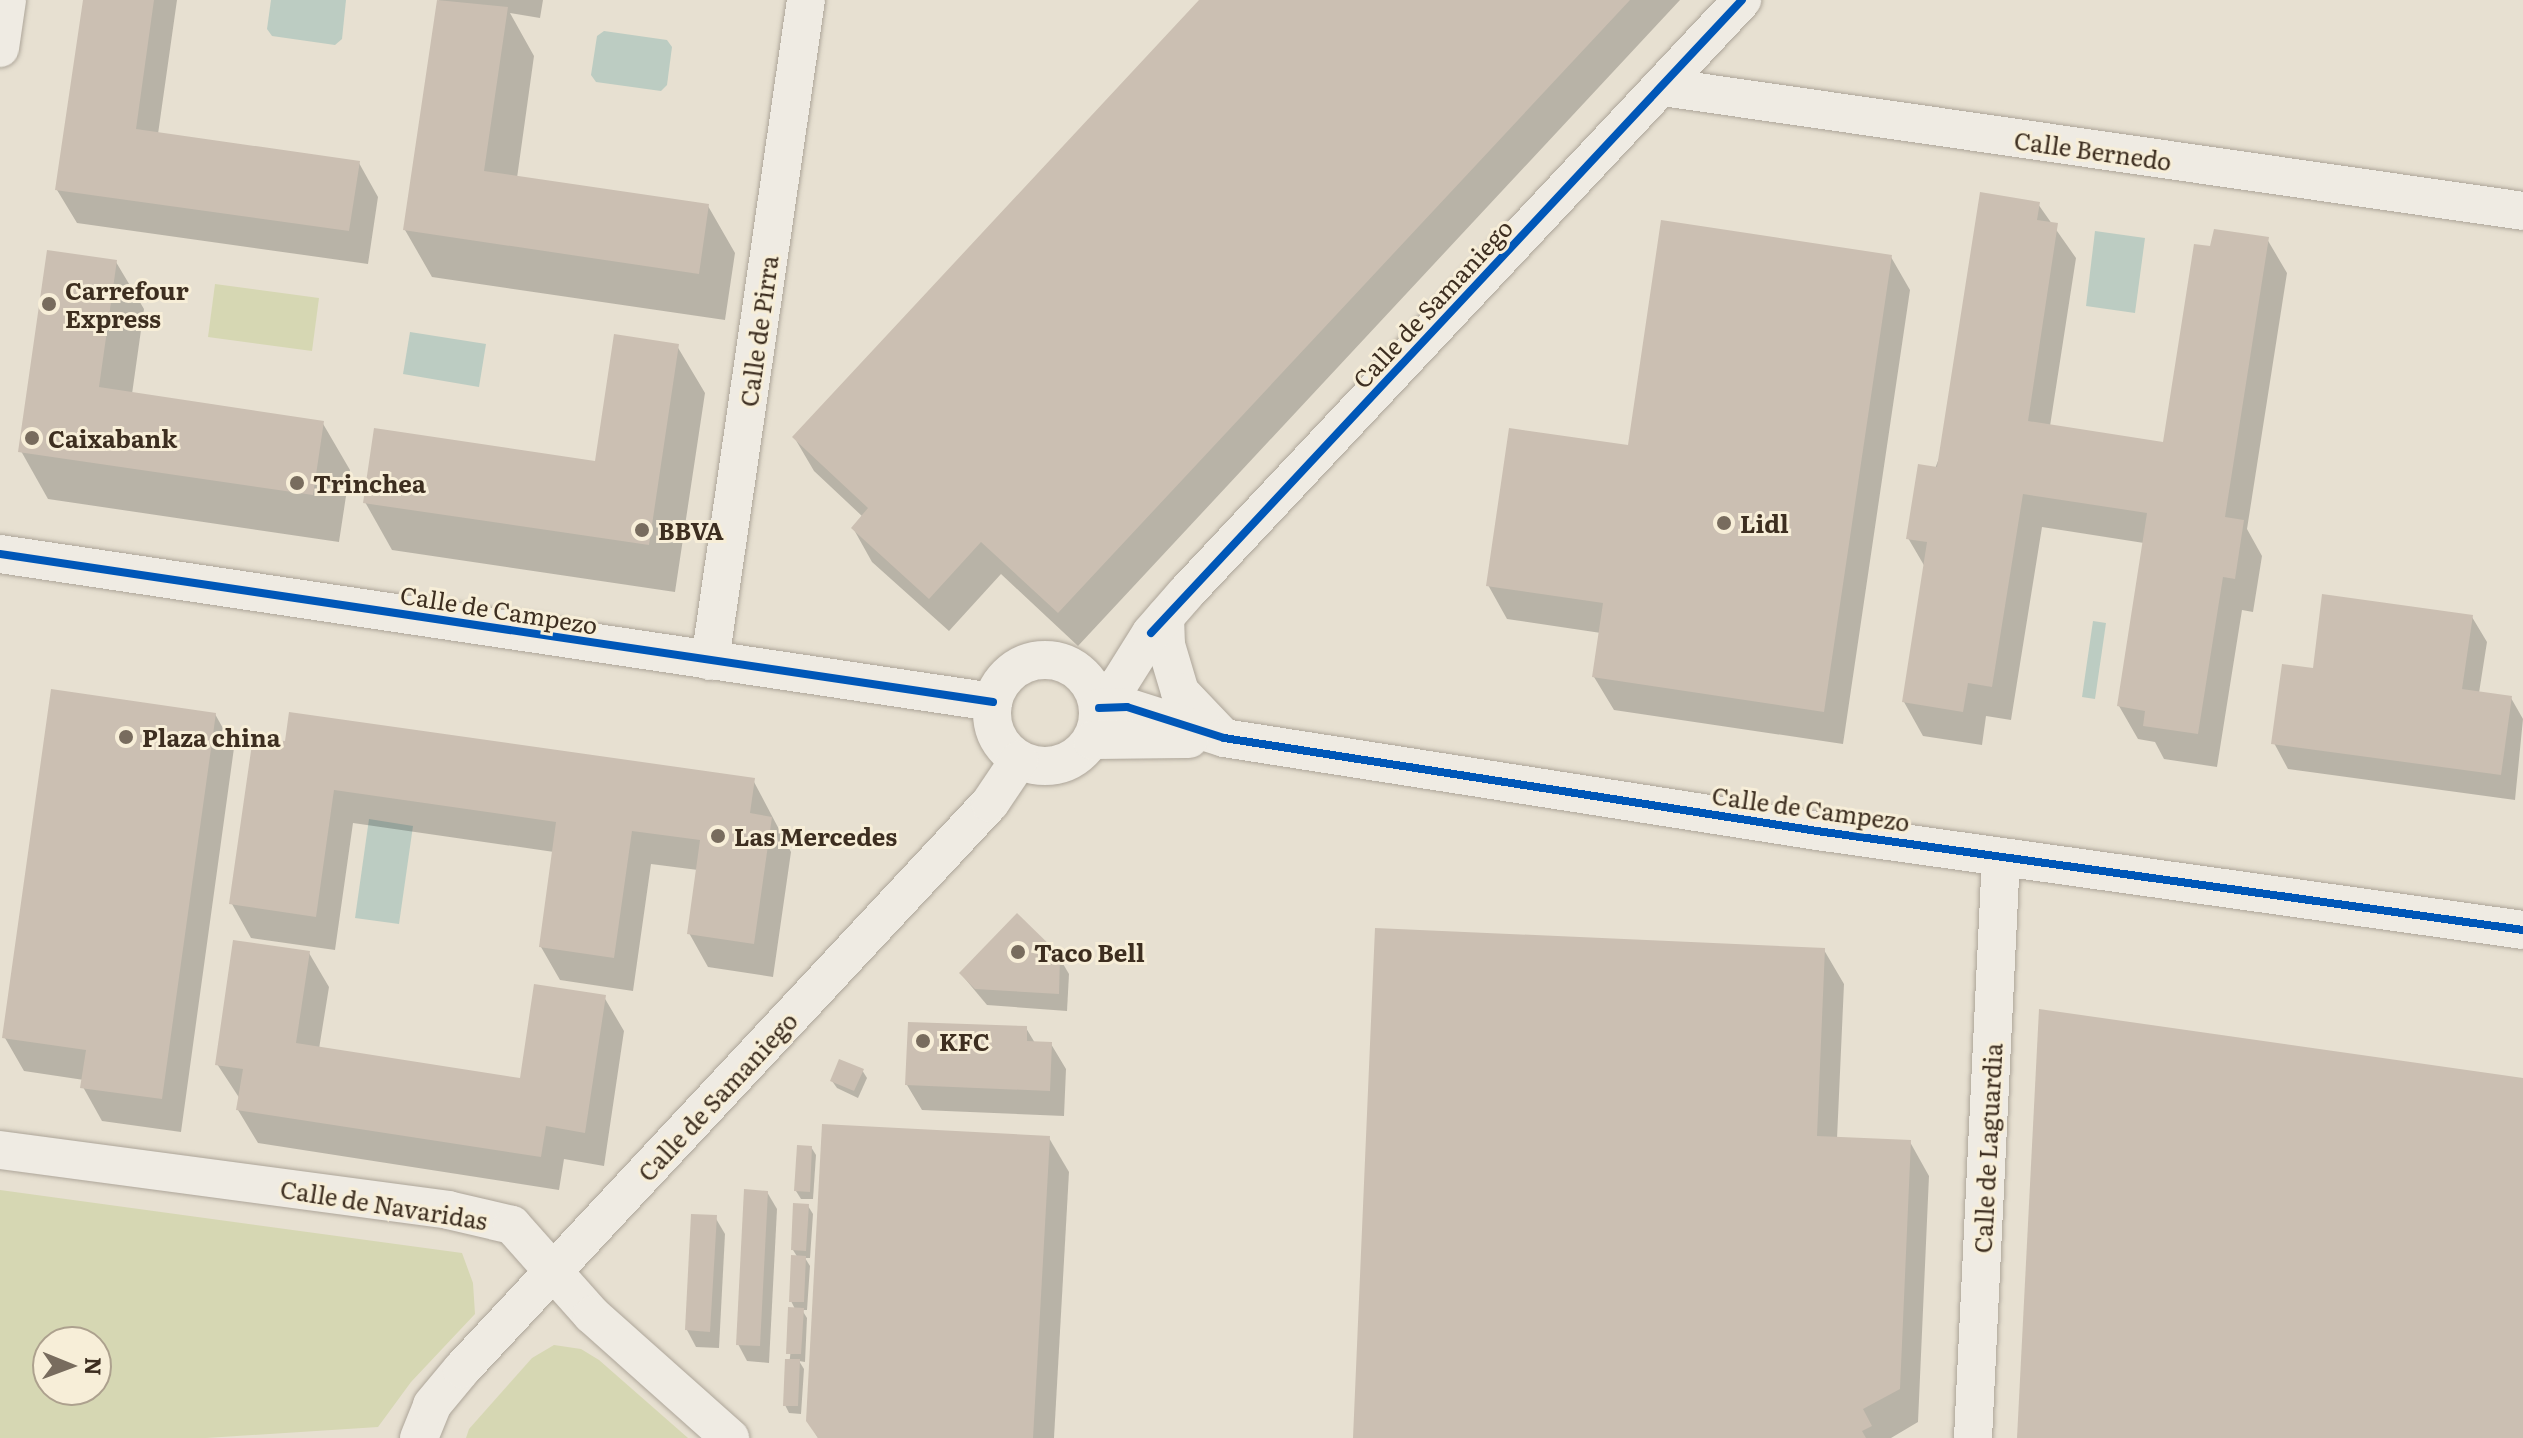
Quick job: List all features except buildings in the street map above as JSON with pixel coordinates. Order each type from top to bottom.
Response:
[{"type":"street","points":[[0,48],[7,0]]},
{"type":"street","name":"Calle de Pirra","points":[[710,661],[806,0]]},
{"type":"street","name":"Calle de Samaniego","points":[[1092,706],[1119,684],[1158,625],[1742,0]]},
{"type":"street","name":"Calle Bernedo","points":[[1663,87],[2523,211]]},
{"type":"street","name":"Calle de Campezo","points":[[0,554],[993,702]]},
{"type":"street","points":[[1158,625],[1180,692],[1224,738]]},
{"type":"street","points":[[1042,660],[1067,664],[1092,706],[1063,763],[1043,767],[1019,760],[995,731],[993,702],[1000,685],[1022,665],[1042,660]]},
{"type":"street","name":"Calle de Campezo","points":[[1092,706],[1224,738],[2001,858],[2523,930]]},
{"type":"street","name":"Calle de Samaniego","points":[[420,1437],[432,1405],[553,1270],[990,803],[1019,760]]},
{"type":"street","name":"Calle de Laguardia","points":[[1973,1438],[2001,858]]},
{"type":"street","name":"Calle de Navaridas","points":[[0,1150],[448,1210],[512,1225],[592,1315],[730,1438]]},
{"type":"green space","points":[[215,284],[319,298],[312,351],[208,337]]},
{"type":"green space","points":[[0,1190],[462,1253],[473,1283],[475,1314],[411,1382],[378,1427],[206,1438],[0,1438]]},
{"type":"green space","points":[[554,1345],[581,1349],[599,1360],[688,1438],[466,1438],[469,1429],[532,1358]]},
{"type":"shaded area","points":[[271,0],[346,0],[342,39],[335,45],[272,36],[267,29]]},
{"type":"shaded area","points":[[604,31],[667,40],[672,47],[667,85],[661,91],[596,82],[591,75],[597,36]]},
{"type":"shaded area","points":[[2095,231],[2145,238],[2135,313],[2086,306]]},
{"type":"shaded area","points":[[410,332],[486,344],[479,387],[403,374]]},
{"type":"shaded area","points":[[2093,621],[2106,623],[2095,699],[2082,697]]},
{"type":"shaded area","points":[[369,819],[413,826],[399,924],[355,918]]},
{"type":"cycle path","points":[[1151,633],[1742,0]]},
{"type":"cycle path","points":[[0,554],[993,702]]},
{"type":"cycle path","points":[[1099,708],[1127,707],[1224,738],[1817,831],[2523,930]]},
{"type":"place","name":"Carrefour Express","points":[[49,304]]},
{"type":"place","name":"Caixabank","points":[[32,438]]},
{"type":"place","name":"Trinchea","points":[[297,483]]},
{"type":"place","name":"Lidl","points":[[1724,523]]},
{"type":"place","name":"BBVA","points":[[642,530]]},
{"type":"place","name":"Plaza china","points":[[126,737]]},
{"type":"place","name":"Las Mercedes","points":[[718,836]]},
{"type":"place","name":"Taco Bell","points":[[1018,952]]},
{"type":"place","name":"KFC","points":[[923,1041]]}]
